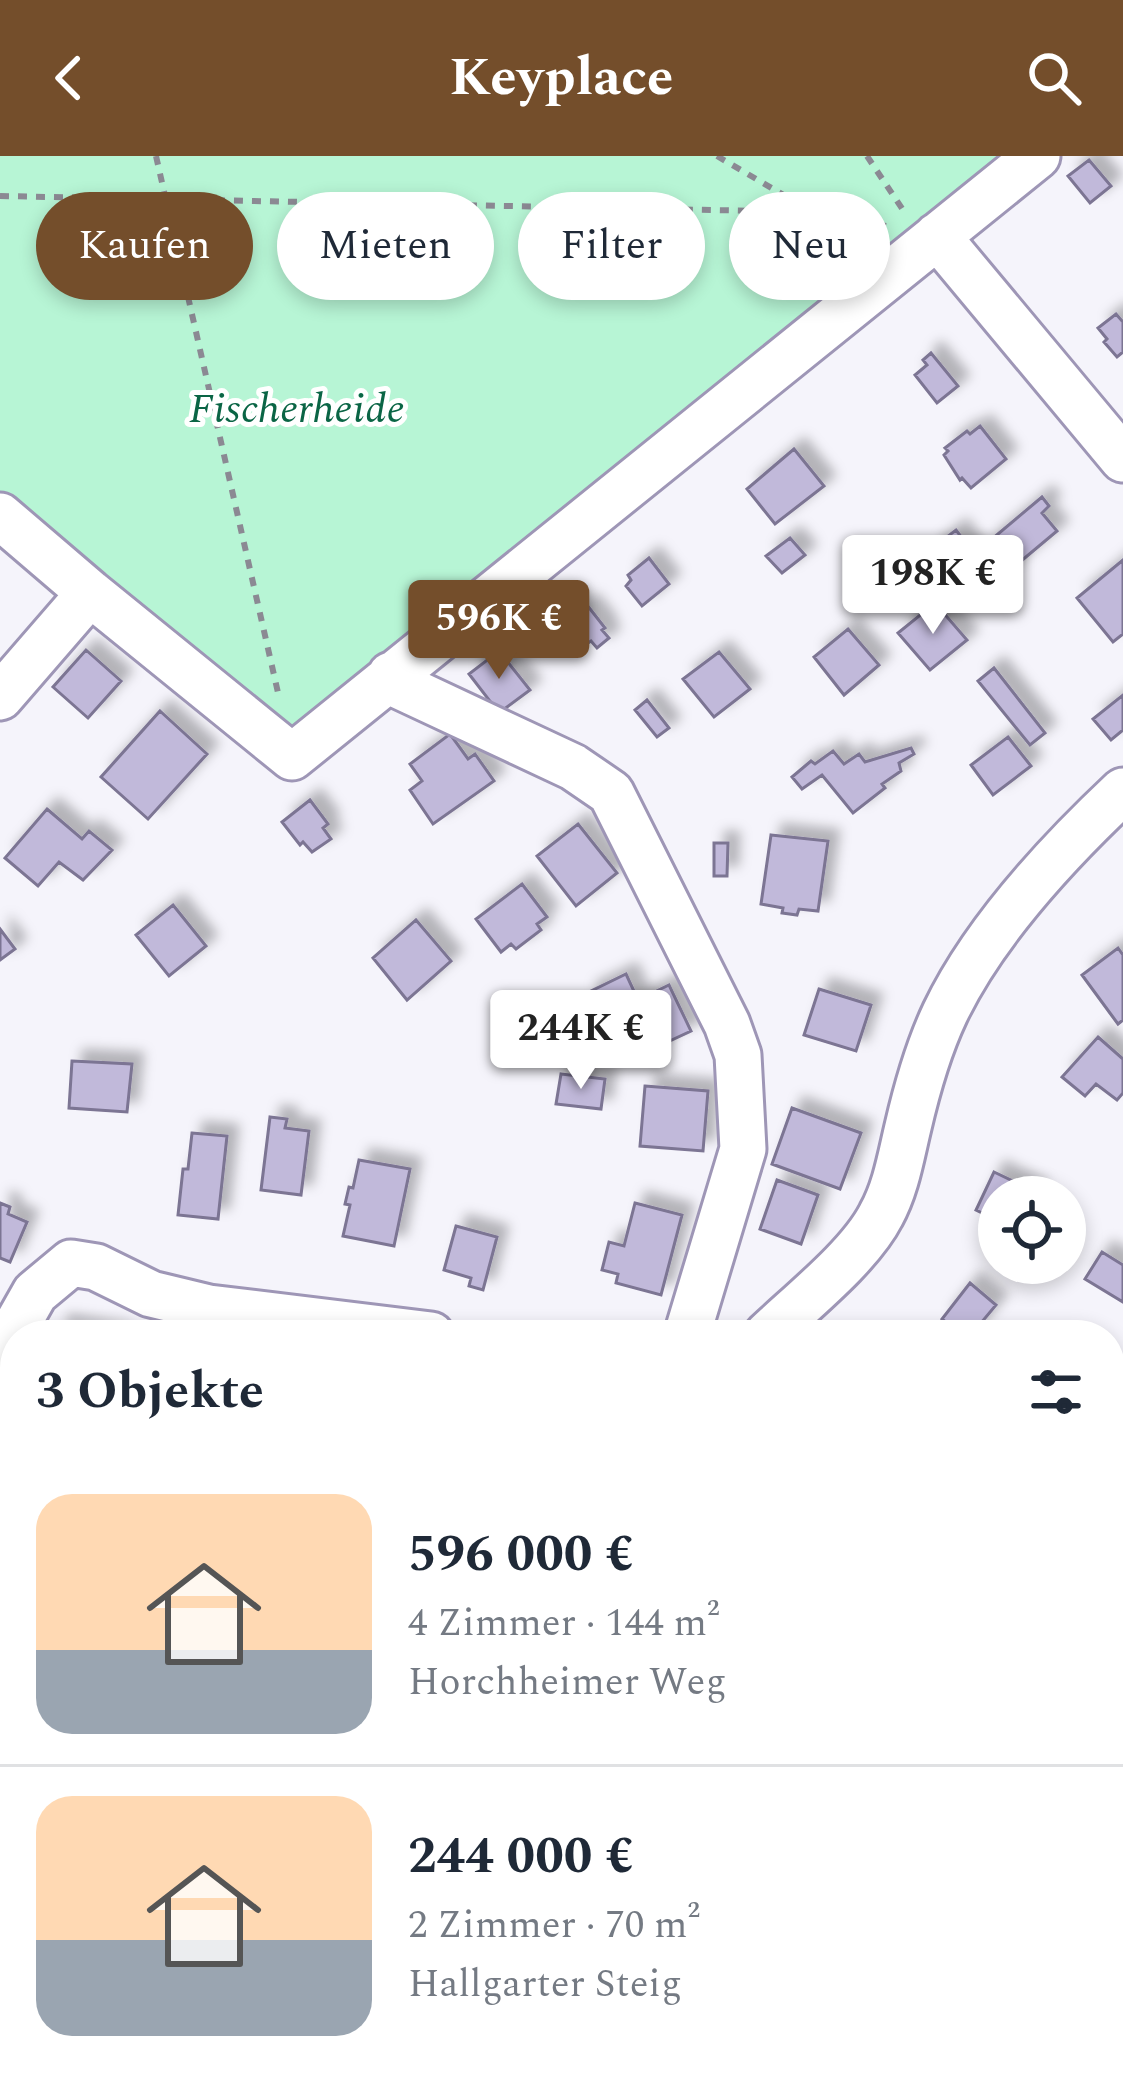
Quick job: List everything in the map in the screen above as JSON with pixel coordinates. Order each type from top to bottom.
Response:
[{"type":"street","points":[[0,516],[292,757],[1037,156]]},
{"type":"street","points":[[937,236],[1115,434]]},
{"type":"street","points":[[0,697],[90,593]]},
{"type":"street","points":[[391,674],[400,686],[572,767],[611,793],[727,1024],[738,1055],[743,1149],[692,1320]]},
{"type":"street","points":[[783,1320],[855,1251],[880,1218],[895,1182],[926,1062],[968,969],[1007,915],[1123,791]]},
{"type":"street","points":[[20,1320],[35,1293],[71,1263],[96,1267],[151,1294],[209,1308],[308,1320]]},
{"type":"path","points":[[156,156],[165,192]]},
{"type":"path","points":[[717,156],[778,192]]},
{"type":"path","points":[[867,156],[904,212],[937,236]]},
{"type":"path","points":[[0,196],[36,196]]},
{"type":"path","points":[[253,200],[729,210]]},
{"type":"path","points":[[890,227],[937,236]]},
{"type":"path","points":[[190,300],[292,757]]},
{"type":"green space","name":"Fischerheide","points":[[0,156],[1022,156],[890,261],[890,192],[729,192],[729,300],[841,300],[291,737],[0,492]]},
{"type":"building","points":[[1089,160],[1111,186],[1090,203],[1068,176]]},
{"type":"building","points":[[1116,314],[1123,322],[1123,352],[1117,357],[1098,328]]},
{"type":"building","points":[[931,353],[958,386],[937,403],[915,375],[927,365],[923,360]]},
{"type":"building","points":[[980,426],[1006,459],[971,488],[960,480],[944,455],[945,448]]},
{"type":"building","points":[[794,449],[824,486],[775,524],[747,489]]},
{"type":"building","points":[[1042,497],[1049,506],[1042,513],[1057,531],[1008,572],[986,544]]},
{"type":"building","points":[[956,530],[975,555],[951,574],[931,549]]},
{"type":"building","points":[[790,538],[805,555],[782,573],[766,556]]},
{"type":"building","points":[[649,558],[669,584],[642,606],[626,586],[631,580],[628,575]]},
{"type":"building","points":[[1123,560],[1123,634],[1113,642],[1077,598]]},
{"type":"building","points":[[935,603],[967,640],[930,670],[898,633]]},
{"type":"building","points":[[587,605],[609,638],[597,648],[591,641],[579,649],[561,625]]},
{"type":"building","points":[[848,629],[879,665],[844,695],[814,657]]},
{"type":"building","points":[[86,650],[121,681],[88,718],[53,687]]},
{"type":"building","points":[[499,651],[530,690],[499,713],[469,674]]},
{"type":"building","points":[[719,652],[750,689],[714,717],[683,679]]},
{"type":"building","points":[[994,668],[1045,733],[1030,745],[978,681]]},
{"type":"building","points":[[1123,695],[1123,730],[1111,740],[1093,719]]},
{"type":"building","points":[[647,700],[669,728],[657,737],[635,710]]},
{"type":"building","points":[[160,711],[207,754],[148,819],[101,777]]},
{"type":"building","points":[[450,734],[468,759],[475,754],[494,781],[433,824],[410,790],[422,781],[410,764]]},
{"type":"building","points":[[1008,737],[1031,766],[993,795],[971,765]]},
{"type":"building","points":[[911,748],[914,754],[899,763],[901,771],[853,813],[822,775],[802,789],[792,777],[833,751],[844,764],[859,754],[865,762]]},
{"type":"building","points":[[310,800],[328,824],[323,828],[331,839],[312,852],[282,822]]},
{"type":"building","points":[[47,809],[82,839],[89,831],[112,850],[83,880],[59,862],[38,886],[5,858]]},
{"type":"building","points":[[578,824],[617,873],[576,906],[537,856]]},
{"type":"building","points":[[771,835],[828,841],[818,911],[799,909],[797,915],[761,904]]},
{"type":"building","points":[[714,843],[728,843],[727,876],[714,876]]},
{"type":"building","points":[[522,884],[547,917],[537,924],[541,930],[516,949],[511,944],[501,952],[476,919]]},
{"type":"building","points":[[173,905],[206,946],[169,976],[136,935]]},
{"type":"building","points":[[416,920],[451,961],[407,1000],[373,958]]},
{"type":"building","points":[[0,929],[15,949],[0,960]]},
{"type":"building","points":[[1118,948],[1123,955],[1123,1020],[1118,1024],[1082,975]]},
{"type":"building","points":[[626,974],[638,1000],[669,985],[691,1031],[633,1058],[625,1040],[611,1046],[585,994]]},
{"type":"building","points":[[819,989],[871,1005],[856,1051],[804,1035]]},
{"type":"building","points":[[1098,1037],[1123,1059],[1123,1093],[1117,1100],[1096,1084],[1085,1096],[1062,1077]]},
{"type":"building","points":[[72,1061],[132,1064],[127,1112],[69,1108]]},
{"type":"building","points":[[561,1074],[605,1079],[601,1109],[556,1104]]},
{"type":"building","points":[[645,1086],[708,1091],[703,1151],[640,1146]]},
{"type":"building","points":[[792,1108],[861,1133],[840,1189],[772,1164]]},
{"type":"building","points":[[270,1117],[287,1119],[285,1128],[309,1131],[301,1195],[261,1190]]},
{"type":"building","points":[[192,1133],[227,1136],[218,1219],[178,1215]]},
{"type":"building","points":[[359,1160],[410,1169],[394,1246],[343,1236],[350,1205],[345,1204]]},
{"type":"building","points":[[777,1180],[818,1195],[801,1244],[760,1229]]},
{"type":"building","points":[[0,1203],[10,1207],[8,1214],[27,1222],[10,1262],[0,1258]]},
{"type":"building","points":[[635,1203],[682,1215],[661,1295],[616,1283],[618,1274],[602,1270],[609,1242],[624,1246]]},
{"type":"building","points":[[456,1226],[497,1237],[483,1290],[469,1286],[471,1278],[444,1270]]},
{"type":"building","points":[[1102,1252],[1123,1265],[1123,1302],[1086,1280]]},
{"type":"building","points":[[970,1283],[996,1305],[984,1320],[942,1319]]}]
